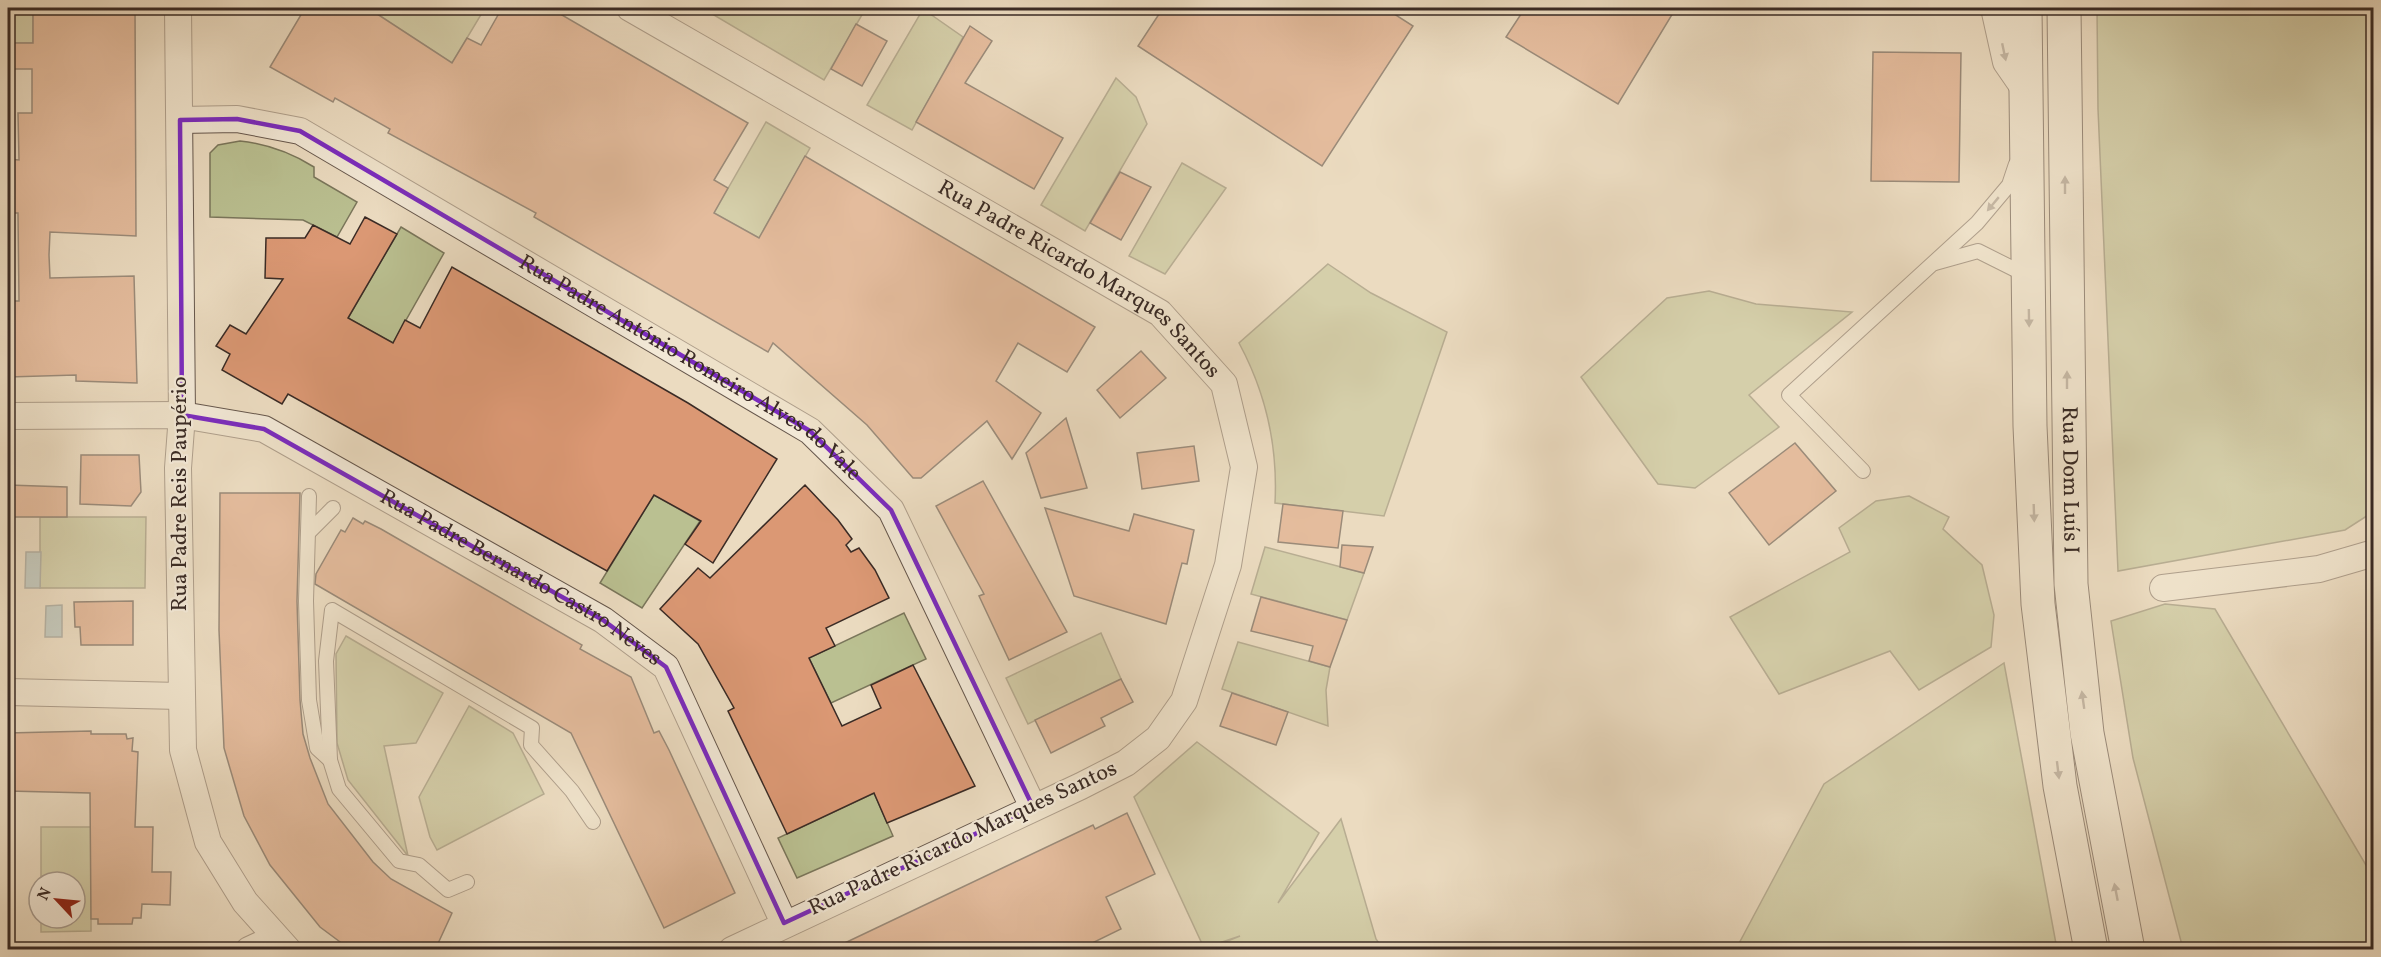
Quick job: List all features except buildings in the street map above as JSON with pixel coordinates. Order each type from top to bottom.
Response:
[{"type":"main road","name":"Rua Dom Luís I","points":[[2025,8],[2030,426],[2038,604],[2060,786],[2091,950]]},
{"type":"main road","name":"Rua Dom Luís I","points":[[2064,8],[2071,584],[2087,733],[2128,950]]},
{"type":"street","name":"Rua Padre Reis Paupério","points":[[178,8],[182,415],[178,468],[180,696],[183,750],[208,842],[245,902],[281,944]]},
{"type":"street","name":"Rua Padre Ricardo Marques Santos","points":[[630,8],[1160,313],[1224,384],[1244,467],[1228,565],[1184,701],[1158,738],[1126,763],[783,923],[732,950]]},
{"type":"street","points":[[1994,8],[2006,63],[2026,91]]},
{"type":"street","name":"Rua Padre António Romeiro Alves do Vale","points":[[180,120],[237,119],[300,131],[810,431],[891,510],[1033,807]]},
{"type":"street","name":"Rua Padre Bernardo Castro Neves","points":[[8,416],[182,415],[264,429],[603,620],[666,667],[783,923]]},
{"type":"street","points":[[2163,588],[2319,569],[2373,553]]},
{"type":"street","points":[[8,692],[180,696]]},
{"type":"street","points":[[249,950],[281,944]]},
{"type":"lane","points":[[1863,471],[1789,395],[1977,223],[2009,185],[2026,134]]},
{"type":"lane","points":[[1933,264],[1978,251],[2018,272],[2028,286]]},
{"type":"lane","points":[[309,496],[306,602],[311,725],[317,748],[330,760]]},
{"type":"lane","points":[[308,532],[333,508]]},
{"type":"lane","points":[[467,882],[448,890],[419,865],[399,861],[339,789],[330,760],[326,661],[332,610],[532,729],[531,745],[572,791],[593,822]]},
{"type":"highlighted area","points":[[237,119],[300,131],[810,431],[891,510],[1033,807],[784,923],[666,667],[603,620],[264,429],[182,415],[180,120]]},
{"type":"green space","points":[[8,8],[33,8],[33,43],[8,43]]},
{"type":"green space","points":[[368,8],[485,8],[452,63]]},
{"type":"green space","points":[[702,8],[866,8],[824,80]]},
{"type":"green space","points":[[2097,8],[2373,8],[2373,512],[2345,530],[2118,571],[2098,109]]},
{"type":"green space","points":[[923,9],[963,37],[912,130],[867,105]]},
{"type":"green space","points":[[1116,78],[1136,97],[1147,124],[1085,231],[1041,205]]},
{"type":"green space","points":[[766,122],[810,148],[759,238],[714,213]]},
{"type":"green space","points":[[240,141],[260,144],[296,157],[314,167],[314,177],[357,202],[337,237],[303,220],[210,217],[210,153],[218,145]]},
{"type":"green space","points":[[1182,163],[1226,188],[1165,274],[1129,256]]},
{"type":"green space","points":[[401,227],[444,253],[393,343],[348,318]]},
{"type":"green space","points":[[1328,264],[1371,293],[1447,332],[1384,516],[1275,503],[1274,461],[1268,420],[1256,381],[1239,343]]},
{"type":"green space","points":[[1709,291],[1756,304],[1852,312],[1749,395],[1779,427],[1695,488],[1658,484],[1581,377],[1667,298]]},
{"type":"green space","points":[[654,495],[700,521],[642,608],[600,583]]},
{"type":"green space","points":[[1909,496],[1949,517],[1943,529],[1982,565],[1994,615],[1991,647],[1919,690],[1890,651],[1779,694],[1730,617],[1850,552],[1839,528],[1876,501]]},
{"type":"green space","points":[[40,517],[146,517],[145,588],[40,588]]},
{"type":"green space","points":[[1265,547],[1364,573],[1347,620],[1251,594]]},
{"type":"green space","points":[[2165,604],[2215,609],[2373,877],[2373,949],[2183,949],[2133,758],[2111,621]]},
{"type":"green space","points":[[904,613],[926,659],[831,703],[809,658]]},
{"type":"green space","points":[[1101,633],[1121,679],[1028,724],[1006,678]]},
{"type":"green space","points":[[346,636],[443,693],[416,743],[384,746],[408,856],[348,780],[337,743],[336,654]]},
{"type":"green space","points":[[1238,642],[1330,667],[1326,690],[1328,726],[1222,689]]},
{"type":"green space","points":[[2004,663],[2057,949],[1736,949],[1824,784]]},
{"type":"green space","points":[[469,706],[513,733],[544,794],[437,850],[430,837],[419,797]]},
{"type":"green space","points":[[1197,742],[1319,833],[1278,903],[1341,819],[1376,939],[1383,949],[1208,949],[1240,936],[1204,948],[1134,797]]},
{"type":"green space","points":[[874,793],[893,836],[797,878],[778,838]]},
{"type":"green space","points":[[41,827],[91,827],[91,931],[41,932],[41,930],[87,930],[87,870],[41,870]]},
{"type":"water","points":[[26,552],[41,552],[40,588],[25,588]]},
{"type":"water","points":[[62,605],[62,637],[45,637],[46,606]]}]
